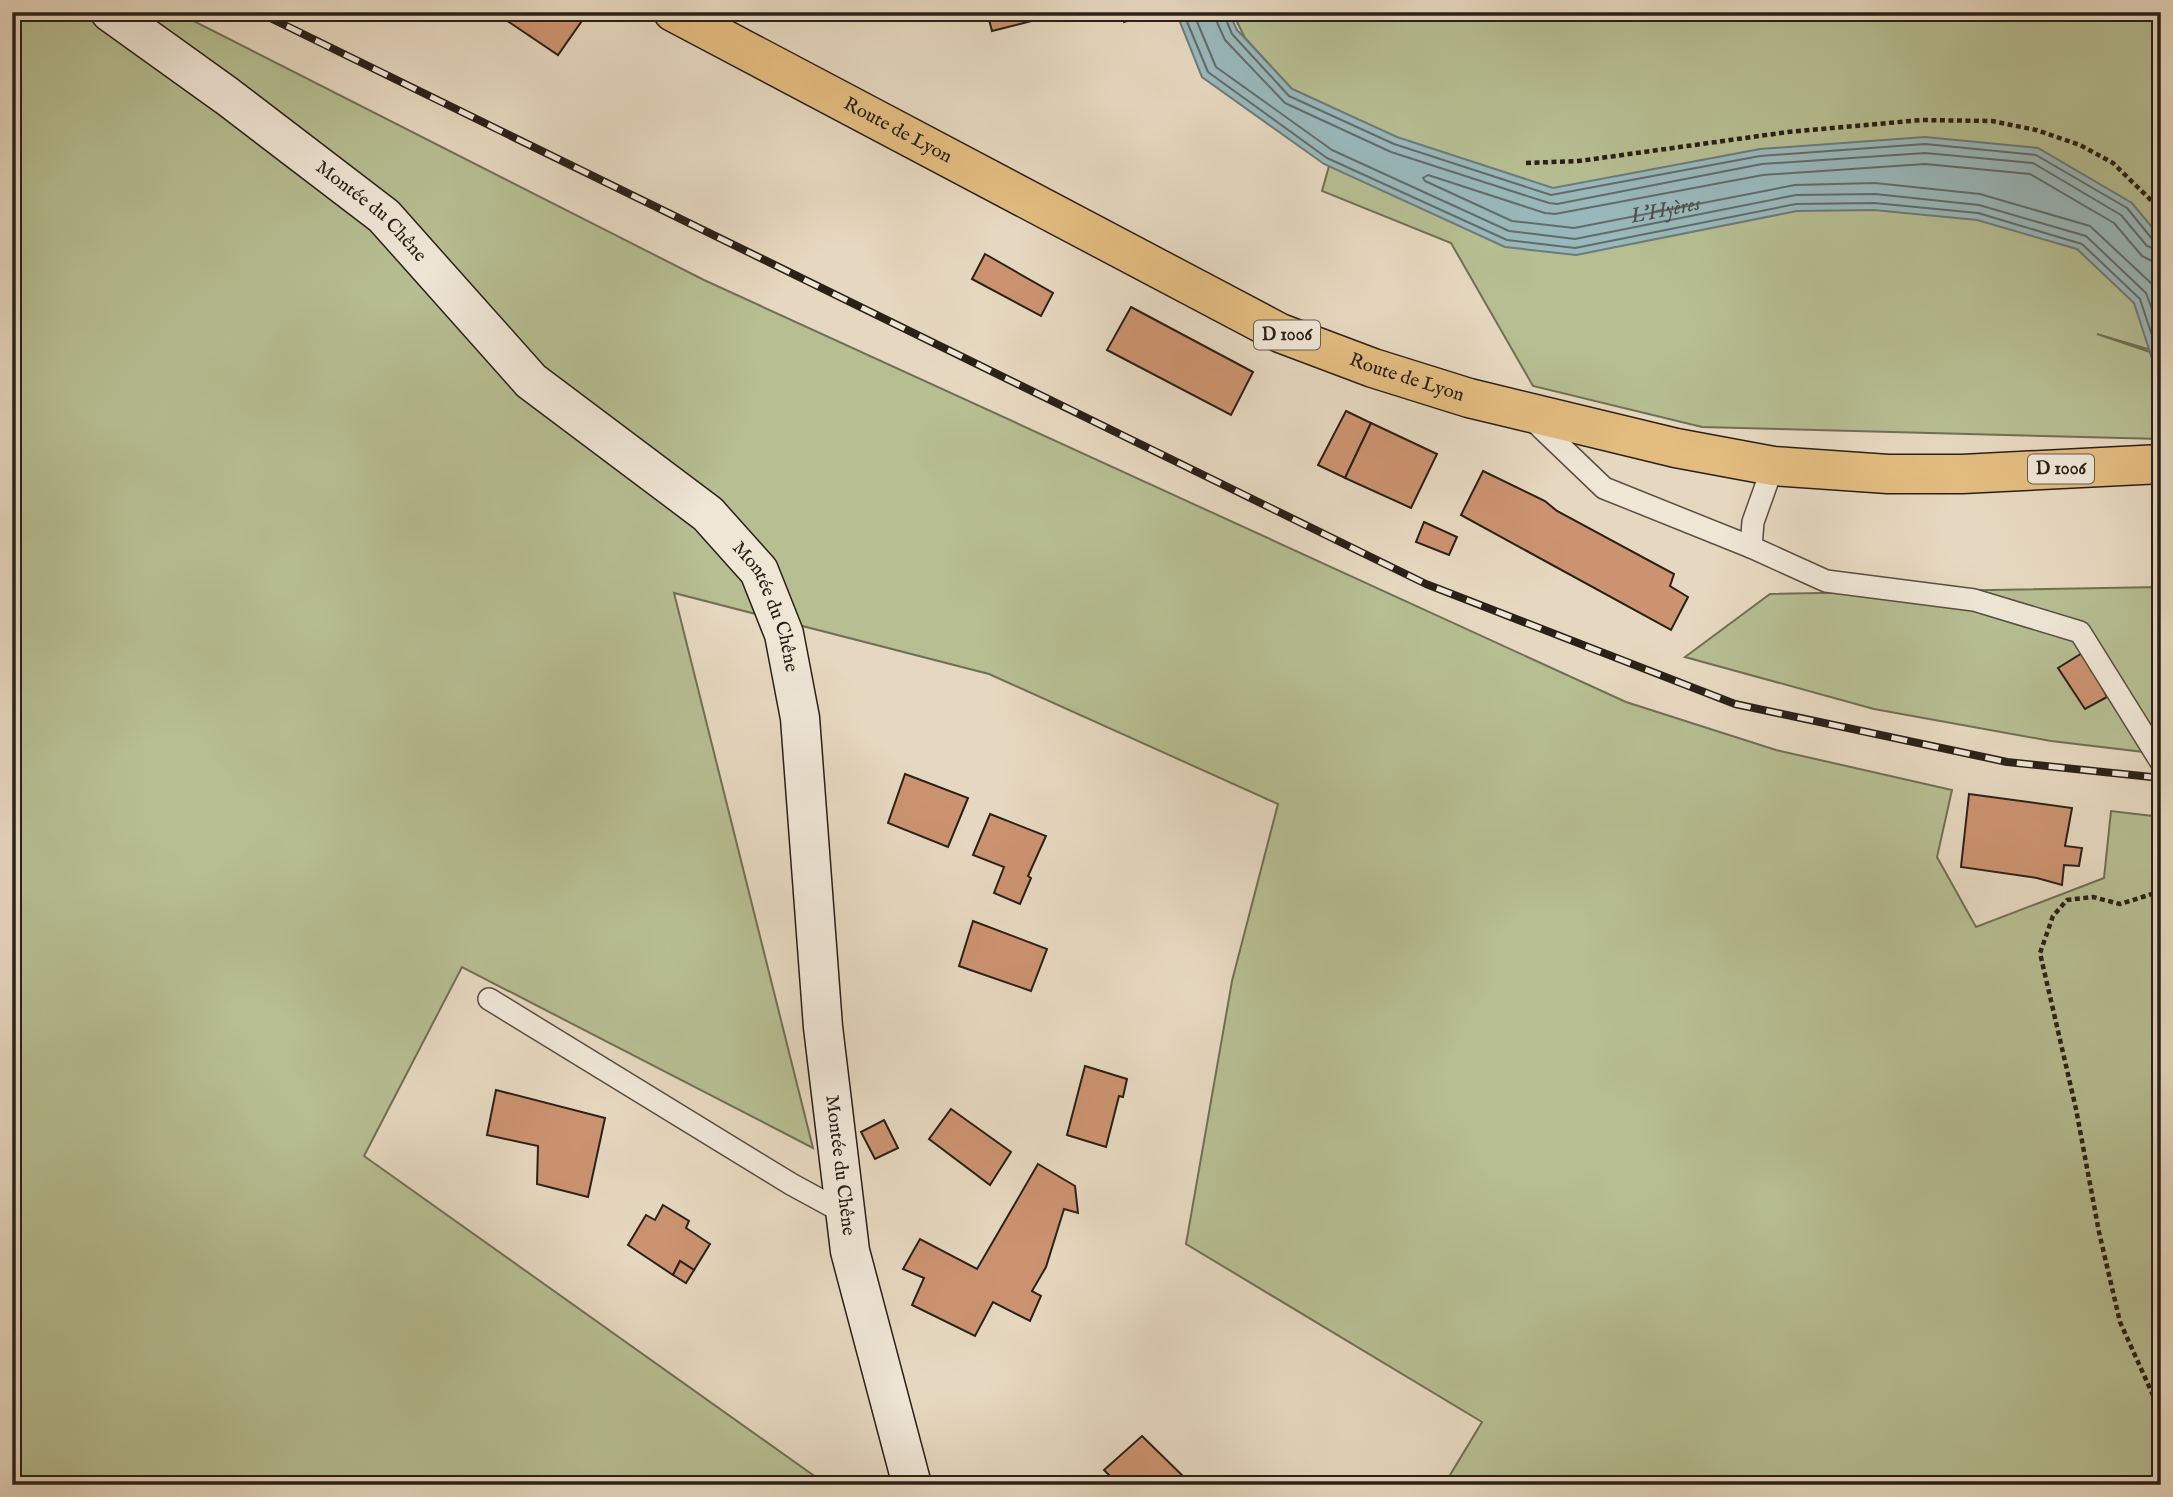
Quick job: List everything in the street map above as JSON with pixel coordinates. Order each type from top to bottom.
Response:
[{"type":"main road","name":"Route de Lyon","points":[[673,12],[1280,333],[1469,398],[1676,448],[1773,466],[1888,474],[1962,474],[2161,464]]},
{"type":"street","name":"Montée du Chêne","points":[[110,12],[227,96],[384,216],[531,381],[708,514],[759,572],[784,634],[800,718],[823,1027],[850,1251],[912,1485]]},
{"type":"lane","points":[[1525,411],[1604,488],[1751,547],[1826,581],[1974,600],[2080,632],[2161,762]]},
{"type":"lane","points":[[1751,547],[1753,522],[1773,466]]},
{"type":"lane","points":[[489,999],[791,1184],[846,1214]]},
{"type":"path","points":[[1526,163],[1578,161],[1788,132],[1921,120],[1992,121],[2036,130],[2080,145],[2113,163],[2161,211]]},
{"type":"path","points":[[2161,889],[2120,904],[2093,897],[2067,900],[2053,916],[2040,953],[2076,1109],[2099,1233],[2120,1322],[2157,1404],[2161,1405]]},
{"type":"green space","points":[[12,12],[176,12],[704,280],[1626,702],[1776,750],[1952,790],[1937,857],[1976,927],[2104,878],[2111,811],[2161,817],[2161,1485],[1444,1485],[1482,1422],[1186,1244],[1232,981],[1278,804],[989,674],[674,593],[813,1148],[462,967],[364,1156],[827,1485],[12,1485]]},
{"type":"green space","points":[[1232,12],[2161,12],[2161,353],[2097,334],[2150,352],[2161,386],[2161,439],[1702,427],[1533,386],[1451,243],[1322,191],[1344,113],[1292,89],[1245,38]]},
{"type":"green space","points":[[2161,587],[2161,754],[2051,741],[1874,709],[1685,657],[1770,594]]},
{"type":"water","name":"L'Hyères","points":[[1176,12],[1229,12],[1237,30],[1292,89],[1397,137],[1553,188],[1760,149],[1925,137],[2038,148],[2132,203],[2161,238],[2161,386],[2134,303],[2077,249],[1977,220],[1874,210],[1797,211],[1576,255],[1505,247],[1324,164],[1202,77]]},
{"type":"building","points":[[506,12],[581,12],[586,15],[558,55],[503,18]]},
{"type":"building","points":[[987,12],[1067,12],[992,31]]},
{"type":"building","points":[[1121,12],[1155,12],[1124,22]]},
{"type":"building","points":[[985,254],[1053,293],[1041,316],[972,279]]},
{"type":"building","points":[[1131,307],[1253,372],[1231,415],[1107,350]]},
{"type":"building","points":[[1346,411],[1371,423],[1345,478],[1318,465]]},
{"type":"building","points":[[1371,423],[1437,454],[1411,508],[1345,478]]},
{"type":"building","points":[[1483,471],[1545,501],[1557,511],[1674,574],[1670,586],[1688,597],[1671,630],[1461,515]]},
{"type":"building","points":[[1424,522],[1457,537],[1449,555],[1416,542]]},
{"type":"building","points":[[2084,652],[2107,697],[2085,709],[2058,668]]},
{"type":"building","points":[[905,774],[968,798],[948,847],[888,823]]},
{"type":"building","points":[[1969,794],[2072,808],[2065,846],[2082,848],[2079,866],[2064,865],[2062,885],[2037,878],[1961,867]]},
{"type":"building","points":[[990,814],[1046,836],[1028,876],[1031,878],[1020,904],[994,893],[1004,867],[973,855]]},
{"type":"building","points":[[973,921],[1047,949],[1031,991],[959,966]]},
{"type":"building","points":[[1085,1066],[1127,1079],[1123,1097],[1119,1096],[1106,1147],[1067,1135]]},
{"type":"building","points":[[496,1090],[605,1118],[588,1197],[537,1184],[538,1146],[487,1135]]},
{"type":"building","points":[[951,1109],[1011,1152],[990,1185],[929,1139]]},
{"type":"building","points":[[884,1120],[898,1148],[875,1159],[861,1132]]},
{"type":"building","points":[[1038,1164],[1075,1186],[1078,1213],[1064,1209],[1046,1267],[1032,1291],[1041,1296],[1030,1321],[993,1302],[975,1336],[912,1305],[924,1278],[903,1269],[920,1239],[977,1269]]},
{"type":"building","points":[[663,1205],[689,1221],[686,1228],[710,1244],[694,1270],[680,1261],[673,1275],[628,1245],[646,1215],[655,1220]]},
{"type":"building","points":[[680,1261],[694,1270],[686,1283],[673,1275]]},
{"type":"building","points":[[1142,1436],[1188,1481],[1184,1485],[1119,1485],[1104,1470]]},
{"type":"railway","points":[[258,12],[1426,584],[1735,704],[2007,762],[2161,778]]}]
